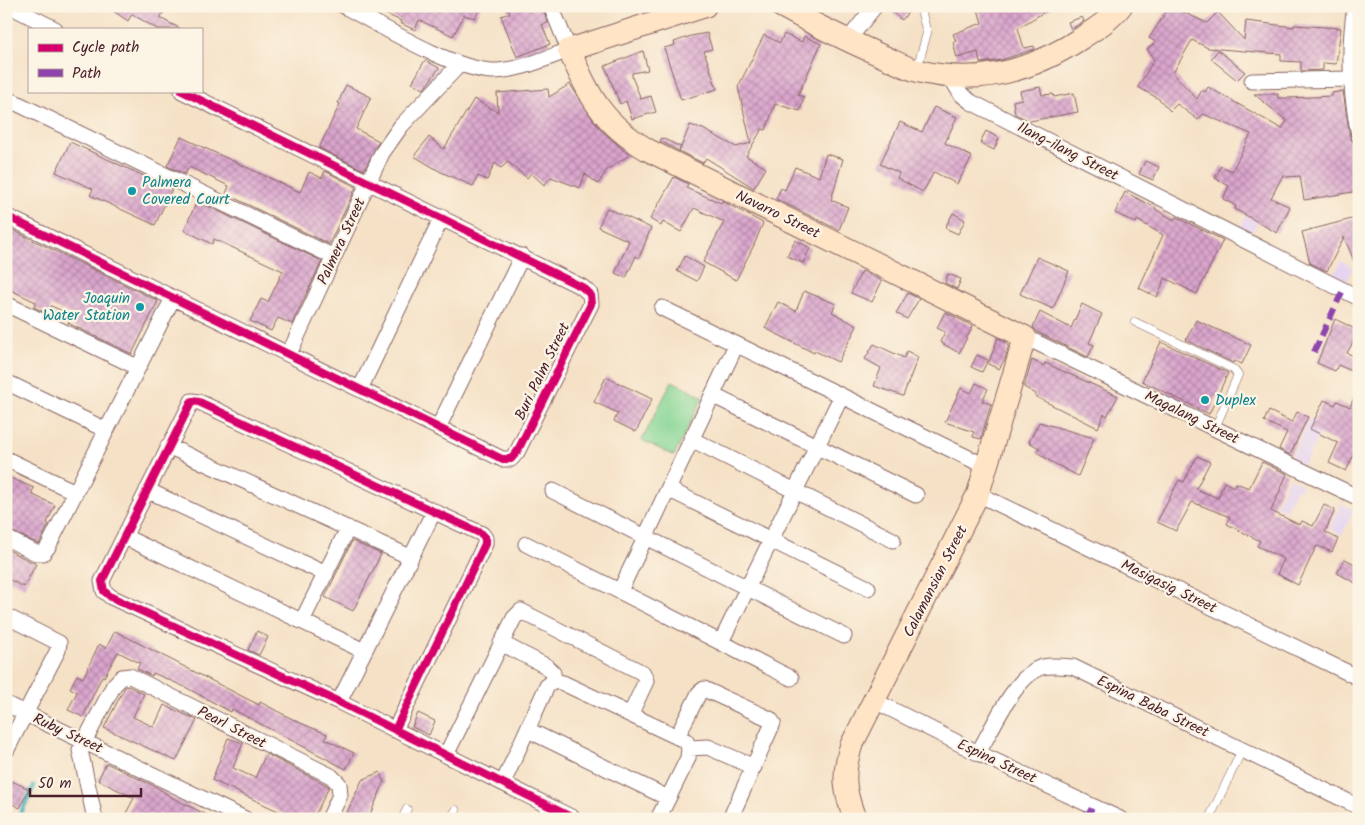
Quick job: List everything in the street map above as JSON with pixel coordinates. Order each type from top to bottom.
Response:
[{"type":"street","points":[[10,6],[53,28]]},
{"type":"street","points":[[344,6],[459,64],[492,71],[523,67],[705,6]]},
{"type":"street","points":[[551,6],[570,50]]},
{"type":"street","points":[[781,6],[848,40],[917,71],[950,76],[982,76],[1030,66],[1068,47],[1096,28],[1121,6]]},
{"type":"street","points":[[848,40],[875,6]]},
{"type":"street","points":[[1355,6],[1350,53],[1351,79],[1359,135]]},
{"type":"street","name":"Navarro Street","points":[[570,50],[600,111],[630,140],[1025,337]]},
{"type":"street","name":"Palmera Street","points":[[288,354],[369,182],[392,138],[459,64]]},
{"type":"street","name":"Ilang-ilang Street","points":[[950,76],[961,94],[971,102],[1359,298]]},
{"type":"street","points":[[1252,81],[1351,79]]},
{"type":"street","points":[[6,216],[438,428],[522,256],[184,92]]},
{"type":"street","points":[[6,98],[334,257]]},
{"type":"street","points":[[360,389],[442,217]]},
{"type":"street","name":"Buri Palm Street","points":[[438,428],[502,459],[511,459],[517,452],[591,304],[590,294],[582,287],[522,256]]},
{"type":"street","points":[[6,538],[36,553],[43,553],[173,298]]},
{"type":"street","points":[[6,304],[138,368]]},
{"type":"street","points":[[662,308],[987,467]]},
{"type":"street","name":"Magalang Street","points":[[1025,337],[1359,498]]},
{"type":"street","name":"Calamansian Street","points":[[854,819],[846,797],[844,769],[851,746],[978,494],[1025,337]]},
{"type":"street","points":[[620,591],[736,345]]},
{"type":"street","points":[[6,382],[106,430]]},
{"type":"street","points":[[712,395],[916,495]]},
{"type":"street","points":[[721,642],[841,397]]},
{"type":"street","points":[[395,730],[485,544],[485,538],[482,534],[434,510],[199,402],[192,401],[102,581],[104,591],[111,597],[338,702],[395,730],[503,783],[545,812],[575,819]]},
{"type":"street","points":[[692,440],[893,540]]},
{"type":"street","points":[[168,446],[410,557]]},
{"type":"street","points":[[6,459],[75,492]]},
{"type":"street","points":[[668,489],[868,588]]},
{"type":"street","points":[[147,490],[326,574]]},
{"type":"street","points":[[553,491],[844,636]]},
{"type":"street","name":"Masigasig Street","points":[[978,494],[1359,678]]},
{"type":"street","points":[[338,702],[434,510]]},
{"type":"street","points":[[302,621],[348,528]]},
{"type":"street","points":[[125,537],[364,651]]},
{"type":"street","points":[[526,544],[791,678]]},
{"type":"street","points":[[446,755],[514,618],[523,611],[640,671],[646,676],[646,681],[631,714]]},
{"type":"street","points":[[6,616],[59,643],[58,650],[6,751]]},
{"type":"street","points":[[501,643],[546,666],[553,673],[554,681]]},
{"type":"street","name":"Espina Baba Street","points":[[978,753],[1021,680],[1040,668],[1054,666],[1073,667],[1359,807]]},
{"type":"street","name":"Pearl Street","points":[[85,740],[114,685],[122,677],[130,676],[331,776],[339,784],[340,795],[329,819]]},
{"type":"street","points":[[503,783],[547,686],[554,681],[563,683],[686,741],[689,748],[688,758],[658,819]]},
{"type":"street","points":[[677,737],[699,693],[704,689],[770,719],[774,723],[730,819]]},
{"type":"street","name":"Espina Street","points":[[875,701],[978,753],[1120,819]]},
{"type":"street","name":"Ruby Street","points":[[6,704],[85,740],[245,819]]},
{"type":"street","points":[[528,730],[668,798]]},
{"type":"street","points":[[85,740],[80,754],[95,819]]},
{"type":"street","points":[[689,748],[703,747],[714,749],[754,767]]},
{"type":"lane","points":[[917,71],[927,33],[920,6]]},
{"type":"lane","points":[[1136,322],[1232,369],[1238,375],[1215,428]]},
{"type":"lane","points":[[1210,819],[1242,750]]},
{"type":"lane","points":[[402,819],[408,809]]},
{"type":"lane","points":[[451,819],[456,810]]},
{"type":"shaded area","points":[[1255,197],[1267,203],[1252,233],[1240,227]]},
{"type":"shaded area","points":[[1341,261],[1353,267],[1345,285],[1332,279]]},
{"type":"shaded area","points":[[1310,418],[1324,425],[1304,465],[1291,458]]},
{"type":"shaded area","points":[[1289,478],[1302,484],[1299,490],[1296,489],[1286,510],[1276,506]]},
{"type":"shaded area","points":[[1341,504],[1354,510],[1342,535],[1330,529]]},
{"type":"green space","points":[[672,381],[703,397],[674,456],[642,440]]},
{"type":"building","points":[[106,6],[167,6],[160,18],[179,28],[155,28],[132,14],[128,21]]},
{"type":"building","points":[[368,6],[481,6],[475,18],[464,15],[453,36],[419,20],[415,30],[400,23],[401,21]]},
{"type":"building","points":[[507,6],[542,6],[548,23],[542,25],[550,44],[517,57],[501,16],[510,13]]},
{"type":"building","points":[[884,6],[902,6],[909,11],[902,20]]},
{"type":"building","points":[[977,6],[1054,6],[1018,28],[1024,48],[1034,46],[1035,49],[1001,60],[980,63],[978,52],[957,58],[953,42],[956,41],[953,34],[982,23]]},
{"type":"building","points":[[1170,6],[1207,23],[1218,12],[1244,40],[1246,21],[1294,27],[1294,25],[1341,28],[1336,64],[1323,63],[1323,70],[1301,71],[1301,62],[1281,61],[1281,54],[1208,48],[1192,40],[1173,73],[1197,99],[1202,90],[1205,92],[1208,87],[1282,129],[1287,121],[1254,94],[1278,94],[1278,98],[1290,98],[1332,96],[1332,93],[1343,91],[1350,137],[1354,143],[1359,191],[1304,200],[1300,176],[1286,177],[1283,175],[1271,198],[1290,207],[1277,233],[1235,209],[1236,206],[1223,199],[1229,186],[1215,178],[1221,166],[1232,171],[1251,134],[1203,114],[1198,120],[1177,104],[1170,111],[1159,99],[1138,87],[1154,60],[1147,49],[1156,42],[1149,38]]},
{"type":"building","points":[[1082,17],[1084,21],[1071,29],[1068,22]]},
{"type":"building","points":[[707,33],[712,49],[704,51],[717,89],[681,100],[664,48],[675,45],[674,42],[691,36]]},
{"type":"building","points":[[784,34],[802,42],[804,36],[821,44],[798,95],[804,97],[800,111],[775,104],[766,130],[762,129],[746,156],[766,168],[754,188],[706,158],[703,163],[660,141],[662,138],[681,147],[690,125],[703,129],[736,147],[751,143],[738,87],[764,35],[780,43]]},
{"type":"building","points":[[1218,50],[1245,72],[1237,80],[1211,59]]},
{"type":"building","points":[[643,51],[648,70],[632,73],[632,77],[641,99],[651,96],[656,112],[632,119],[626,101],[620,104],[605,66]]},
{"type":"building","points":[[425,60],[439,68],[424,89],[412,83]]},
{"type":"building","points":[[570,84],[598,127],[629,155],[607,170],[598,184],[585,174],[580,188],[551,177],[544,185],[531,173],[527,178],[508,162],[501,168],[495,163],[487,180],[478,176],[473,186],[441,172],[414,156],[429,137],[444,149],[474,99],[498,112],[497,93],[548,89],[549,97]]},
{"type":"building","points":[[346,85],[371,97],[356,129],[379,141],[364,170],[319,148],[340,104],[338,103]]},
{"type":"building","points":[[1040,87],[1042,95],[1053,94],[1054,97],[1074,93],[1078,112],[1030,121],[1015,114],[1013,101],[1022,99],[1020,91]]},
{"type":"building","points":[[934,107],[957,117],[945,143],[972,157],[957,184],[934,172],[923,192],[897,178],[899,173],[880,164],[900,122],[922,132]]},
{"type":"building","points":[[986,131],[999,138],[994,150],[980,143]]},
{"type":"building","points":[[181,137],[300,192],[309,172],[322,178],[325,171],[356,187],[329,244],[226,194],[229,186],[189,167],[185,174],[167,166]]},
{"type":"building","name":"Palmera Covered Court","points":[[70,142],[172,189],[155,225],[90,195],[93,189],[56,172]]},
{"type":"building","points":[[826,154],[843,159],[831,200],[848,207],[839,230],[776,199],[781,188],[785,190],[795,167],[819,177]]},
{"type":"building","points":[[1145,161],[1159,167],[1153,180],[1139,174]]},
{"type":"building","points":[[674,177],[688,184],[686,188],[721,203],[722,201],[763,223],[736,280],[703,262],[724,222],[694,208],[681,232],[663,222],[661,226],[650,219]]},
{"type":"building","points":[[1125,192],[1174,220],[1176,217],[1223,240],[1197,294],[1165,278],[1157,297],[1139,288],[1163,235],[1137,220],[1136,223],[1115,213]]},
{"type":"building","points":[[197,201],[322,261],[292,324],[278,318],[271,331],[250,321],[261,299],[268,302],[283,271],[214,239],[212,244],[184,230]]},
{"type":"building","points":[[607,208],[651,228],[639,258],[636,256],[626,278],[615,273],[629,241],[598,227]]},
{"type":"building","points":[[953,213],[965,220],[958,234],[945,228]]},
{"type":"building","points":[[1359,217],[1359,273],[1344,237],[1327,271],[1310,263],[1302,232]]},
{"type":"building","points":[[6,227],[158,301],[132,354],[68,323],[72,315],[51,306],[48,314],[34,307],[36,302],[6,288]]},
{"type":"building","points":[[795,240],[810,248],[803,263],[787,256]]},
{"type":"building","points":[[685,256],[704,267],[697,281],[677,271]]},
{"type":"building","points":[[1037,257],[1069,271],[1053,309],[1020,294]]},
{"type":"building","points":[[862,271],[882,281],[872,302],[851,293]]},
{"type":"building","points":[[948,274],[961,279],[957,289],[945,283]]},
{"type":"building","points":[[804,291],[836,304],[832,312],[857,326],[838,362],[815,351],[814,353],[765,328],[778,302],[796,311]]},
{"type":"building","points":[[908,293],[919,299],[907,319],[896,313]]},
{"type":"building","points":[[1082,304],[1102,314],[1089,343],[1094,345],[1088,357],[1037,332],[1033,327],[1040,312],[1071,328]]},
{"type":"building","points":[[945,312],[973,326],[959,353],[940,342],[945,332],[937,328]]},
{"type":"building","points":[[1335,319],[1359,331],[1347,353],[1359,358],[1359,374],[1338,365],[1335,371],[1317,363]]},
{"type":"building","points":[[1196,320],[1251,345],[1242,364],[1234,361],[1233,363],[1186,340]]},
{"type":"building","points":[[998,338],[1009,344],[1005,359],[999,369],[988,364]]},
{"type":"building","points":[[1161,342],[1228,373],[1209,414],[1142,381]]},
{"type":"building","points":[[874,344],[904,358],[907,351],[918,357],[903,396],[874,386],[881,368],[865,359]]},
{"type":"building","points":[[977,355],[988,360],[982,372],[971,367]]},
{"type":"building","points":[[1032,360],[1044,366],[1045,363],[1118,396],[1107,416],[1104,414],[1098,428],[1034,396],[1036,394],[1024,387]]},
{"type":"building","points":[[606,377],[652,399],[636,432],[614,421],[618,413],[594,402]]},
{"type":"building","points":[[976,383],[988,389],[982,401],[991,404],[981,439],[973,437],[974,432],[945,422],[961,388],[971,393]]},
{"type":"building","points":[[1359,386],[1359,444],[1346,471],[1329,463],[1338,443],[1310,429],[1324,400],[1335,405],[1337,401],[1350,407]]},
{"type":"building","points":[[1269,411],[1292,422],[1297,412],[1308,417],[1290,455],[1279,449],[1287,432],[1264,421]]},
{"type":"building","points":[[1039,422],[1094,438],[1078,476],[1037,452],[1039,448],[1029,442]]},
{"type":"building","points":[[1197,456],[1210,462],[1196,489],[1218,498],[1224,482],[1234,487],[1236,483],[1249,488],[1262,462],[1287,474],[1271,511],[1300,525],[1302,521],[1313,526],[1324,505],[1335,510],[1325,532],[1338,539],[1332,552],[1318,546],[1316,547],[1298,585],[1277,574],[1284,559],[1257,546],[1260,541],[1227,524],[1230,517],[1192,502],[1176,531],[1157,522],[1179,480],[1184,482]]},
{"type":"building","points":[[6,476],[34,488],[31,494],[55,505],[47,523],[49,524],[39,544],[6,529]]},
{"type":"building","points":[[352,541],[381,554],[353,611],[325,597]]},
{"type":"building","points":[[6,549],[36,564],[24,587],[6,578]]},
{"type":"building","points":[[1345,559],[1359,566],[1359,585],[1337,573]]},
{"type":"building","points":[[115,631],[259,705],[260,702],[298,722],[327,734],[325,739],[354,753],[346,769],[232,709],[231,712],[185,687],[153,673],[152,676],[137,669],[140,663],[118,652],[104,677],[102,676],[83,717],[68,710],[77,692],[70,688],[77,675],[83,678],[99,644],[106,648]]},
{"type":"building","points":[[257,631],[268,637],[259,655],[248,650]]},
{"type":"building","points":[[128,686],[144,694],[133,717],[154,727],[164,705],[197,720],[176,761],[104,728],[125,687]]},
{"type":"building","points":[[418,713],[435,721],[429,735],[412,727]]},
{"type":"building","points":[[228,738],[243,743],[233,768],[255,778],[266,754],[329,787],[313,819],[295,819],[212,780]]},
{"type":"building","points":[[106,763],[156,787],[173,798],[215,819],[123,819],[134,798],[98,780]]},
{"type":"building","points":[[380,772],[384,783],[368,819],[344,819],[362,780]]},
{"type":"building","points":[[12,781],[29,789],[20,808],[6,801],[6,793]]},
{"type":"waterway","points":[[18,819],[34,786]]},
{"type":"marked path","points":[[1314,352],[1343,290]]},
{"type":"marked path","points":[[1086,819],[1093,806]]},
{"type":"cycle path","points":[[6,216],[502,459],[511,459],[517,452],[591,304],[590,294],[582,287],[184,92]]},
{"type":"cycle path","points":[[395,730],[485,544],[485,538],[482,534],[199,402],[192,401],[102,581],[104,591],[111,597],[339,702],[575,819]]},
{"type":"place","name":"Palmera Covered Court","points":[[132,191]]},
{"type":"place","name":"Joaquin Water Station","points":[[140,307]]},
{"type":"place","name":"Duplex","points":[[1205,400]]}]
